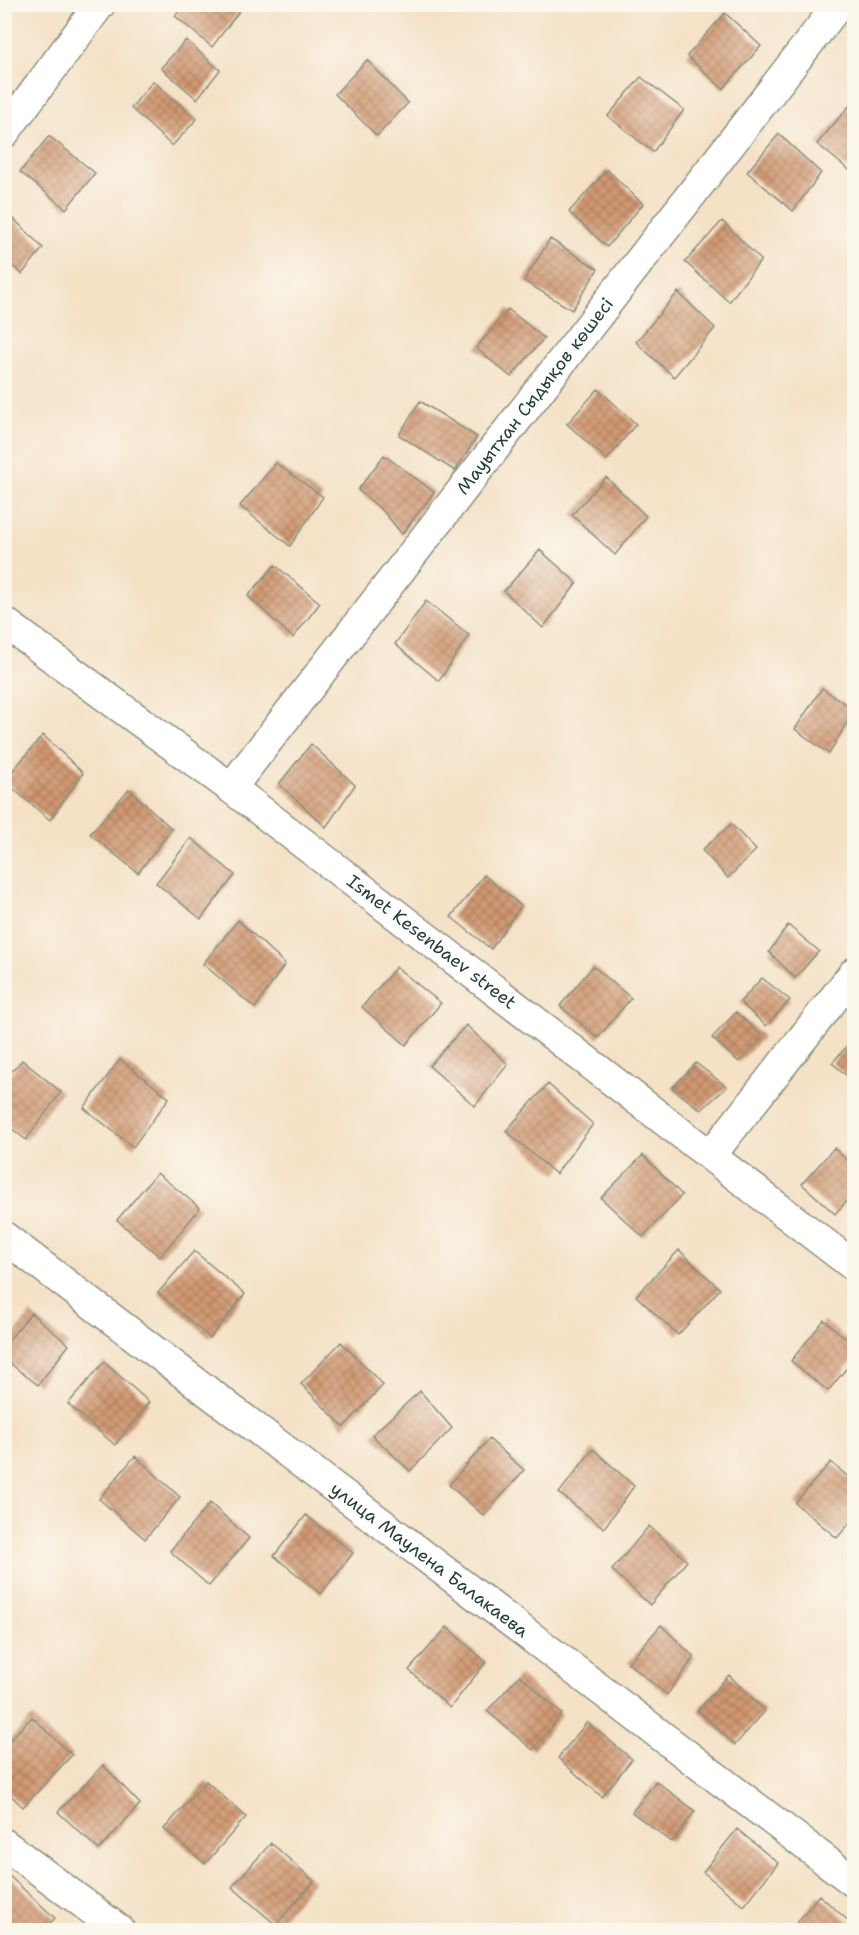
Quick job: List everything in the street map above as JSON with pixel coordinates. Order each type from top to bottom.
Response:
[{"type":"street","points":[[4,132],[100,4]]},
{"type":"street","name":"Мауытхан Сыдықов көшесі","points":[[231,788],[839,4]]},
{"type":"street","name":"Ismet Kesenbaev street","points":[[4,622],[231,788],[855,1266]]},
{"type":"street","points":[[711,1155],[855,973]]},
{"type":"street","name":"улица Маулена Балакаева","points":[[4,1237],[855,1882]]},
{"type":"street","points":[[4,1844],[119,1930]]},
{"type":"building","points":[[184,4],[233,4],[240,10],[212,47],[175,16]]},
{"type":"building","points":[[725,13],[761,46],[723,89],[687,56]]},
{"type":"building","points":[[186,40],[220,70],[197,99],[161,68]]},
{"type":"building","points":[[367,60],[408,103],[377,136],[335,94]]},
{"type":"building","points":[[641,77],[684,110],[653,152],[608,116]]},
{"type":"building","points":[[153,81],[197,119],[172,146],[131,108]]},
{"type":"building","points":[[849,106],[854,111],[854,174],[817,144]]},
{"type":"building","points":[[779,134],[821,173],[793,211],[747,172]]},
{"type":"building","points":[[49,136],[95,173],[66,209],[20,172]]},
{"type":"building","points":[[607,170],[643,204],[607,247],[569,212]]},
{"type":"building","points":[[6,211],[43,248],[22,274],[4,259]]},
{"type":"building","points":[[722,221],[761,260],[729,302],[685,262]]},
{"type":"building","points":[[550,239],[598,269],[572,310],[524,281]]},
{"type":"building","points":[[678,292],[715,328],[674,377],[636,342]]},
{"type":"building","points":[[508,309],[544,338],[511,377],[476,348]]},
{"type":"building","points":[[598,389],[636,424],[607,460],[567,424]]},
{"type":"building","points":[[420,401],[477,437],[455,471],[399,435]]},
{"type":"building","points":[[384,455],[434,492],[402,534],[383,511],[358,490]]},
{"type":"building","points":[[276,463],[323,497],[290,546],[240,506]]},
{"type":"building","points":[[606,477],[646,516],[615,555],[572,515]]},
{"type":"building","points":[[540,550],[577,583],[543,628],[504,591]]},
{"type":"building","points":[[275,565],[320,603],[293,638],[248,596]]},
{"type":"building","points":[[426,601],[469,635],[439,681],[395,644]]},
{"type":"building","points":[[822,688],[854,710],[829,754],[795,729]]},
{"type":"building","points":[[43,735],[83,773],[50,820],[4,781]]},
{"type":"building","points":[[311,744],[355,785],[326,827],[279,784]]},
{"type":"building","points":[[129,789],[172,829],[138,873],[90,834]]},
{"type":"building","points":[[731,824],[756,850],[728,878],[702,850]]},
{"type":"building","points":[[191,838],[235,875],[201,919],[156,883]]},
{"type":"building","points":[[484,875],[521,906],[491,949],[451,917]]},
{"type":"building","points":[[238,920],[285,964],[255,1008],[203,964]]},
{"type":"building","points":[[788,925],[819,951],[795,978],[769,952]]},
{"type":"building","points":[[593,966],[631,998],[598,1038],[560,1006]]},
{"type":"building","points":[[396,967],[441,1003],[406,1045],[362,1007]]},
{"type":"building","points":[[762,978],[790,1000],[766,1026],[740,1002]]},
{"type":"building","points":[[736,1012],[763,1037],[739,1062],[712,1038]]},
{"type":"building","points":[[466,1025],[508,1064],[475,1106],[429,1066]]},
{"type":"building","points":[[854,1040],[853,1081],[832,1063]]},
{"type":"building","points":[[120,1059],[169,1098],[133,1147],[84,1108]]},
{"type":"building","points":[[22,1060],[61,1092],[26,1140],[4,1122],[4,1080]]},
{"type":"building","points":[[696,1063],[727,1087],[701,1110],[672,1088]]},
{"type":"building","points":[[548,1084],[593,1124],[556,1174],[506,1131]]},
{"type":"building","points":[[834,1148],[854,1167],[854,1193],[835,1214],[802,1184]]},
{"type":"building","points":[[643,1155],[682,1195],[643,1237],[601,1198]]},
{"type":"building","points":[[157,1173],[200,1208],[160,1257],[117,1220]]},
{"type":"building","points":[[679,1250],[720,1289],[678,1335],[636,1296]]},
{"type":"building","points":[[194,1251],[245,1294],[210,1338],[158,1293]]},
{"type":"building","points":[[31,1313],[69,1345],[38,1385],[4,1359],[4,1346]]},
{"type":"building","points":[[824,1320],[854,1345],[854,1359],[828,1391],[791,1361]]},
{"type":"building","points":[[341,1342],[383,1385],[344,1427],[301,1384]]},
{"type":"building","points":[[104,1362],[149,1402],[115,1445],[68,1404]]},
{"type":"building","points":[[420,1391],[452,1428],[410,1471],[372,1435]]},
{"type":"building","points":[[489,1439],[524,1470],[484,1516],[449,1485]]},
{"type":"building","points":[[593,1449],[634,1486],[604,1528],[559,1493]]},
{"type":"building","points":[[135,1456],[180,1497],[145,1539],[99,1499]]},
{"type":"building","points":[[831,1462],[854,1482],[854,1518],[837,1538],[795,1503]]},
{"type":"building","points":[[210,1503],[249,1538],[209,1586],[170,1551]]},
{"type":"building","points":[[306,1515],[353,1553],[321,1594],[274,1556]]},
{"type":"building","points":[[649,1526],[687,1561],[650,1605],[612,1570]]},
{"type":"building","points":[[661,1625],[694,1657],[667,1695],[628,1663]]},
{"type":"building","points":[[447,1627],[486,1662],[450,1708],[409,1670]]},
{"type":"building","points":[[520,1675],[562,1714],[533,1750],[487,1711]]},
{"type":"building","points":[[729,1675],[765,1711],[735,1745],[698,1710]]},
{"type":"building","points":[[32,1717],[72,1755],[23,1807],[4,1789],[4,1746]]},
{"type":"building","points":[[587,1722],[632,1759],[602,1797],[558,1758]]},
{"type":"building","points":[[103,1765],[140,1804],[99,1850],[58,1812]]},
{"type":"building","points":[[206,1781],[246,1817],[205,1864],[164,1829]]},
{"type":"building","points":[[656,1781],[695,1811],[672,1842],[632,1812]]},
{"type":"building","points":[[737,1829],[778,1863],[744,1906],[703,1872]]},
{"type":"building","points":[[271,1843],[314,1881],[276,1925],[232,1887]]},
{"type":"building","points":[[7,1874],[55,1918],[43,1930],[4,1930],[4,1877]]},
{"type":"building","points":[[819,1895],[852,1924],[847,1930],[791,1930]]}]
